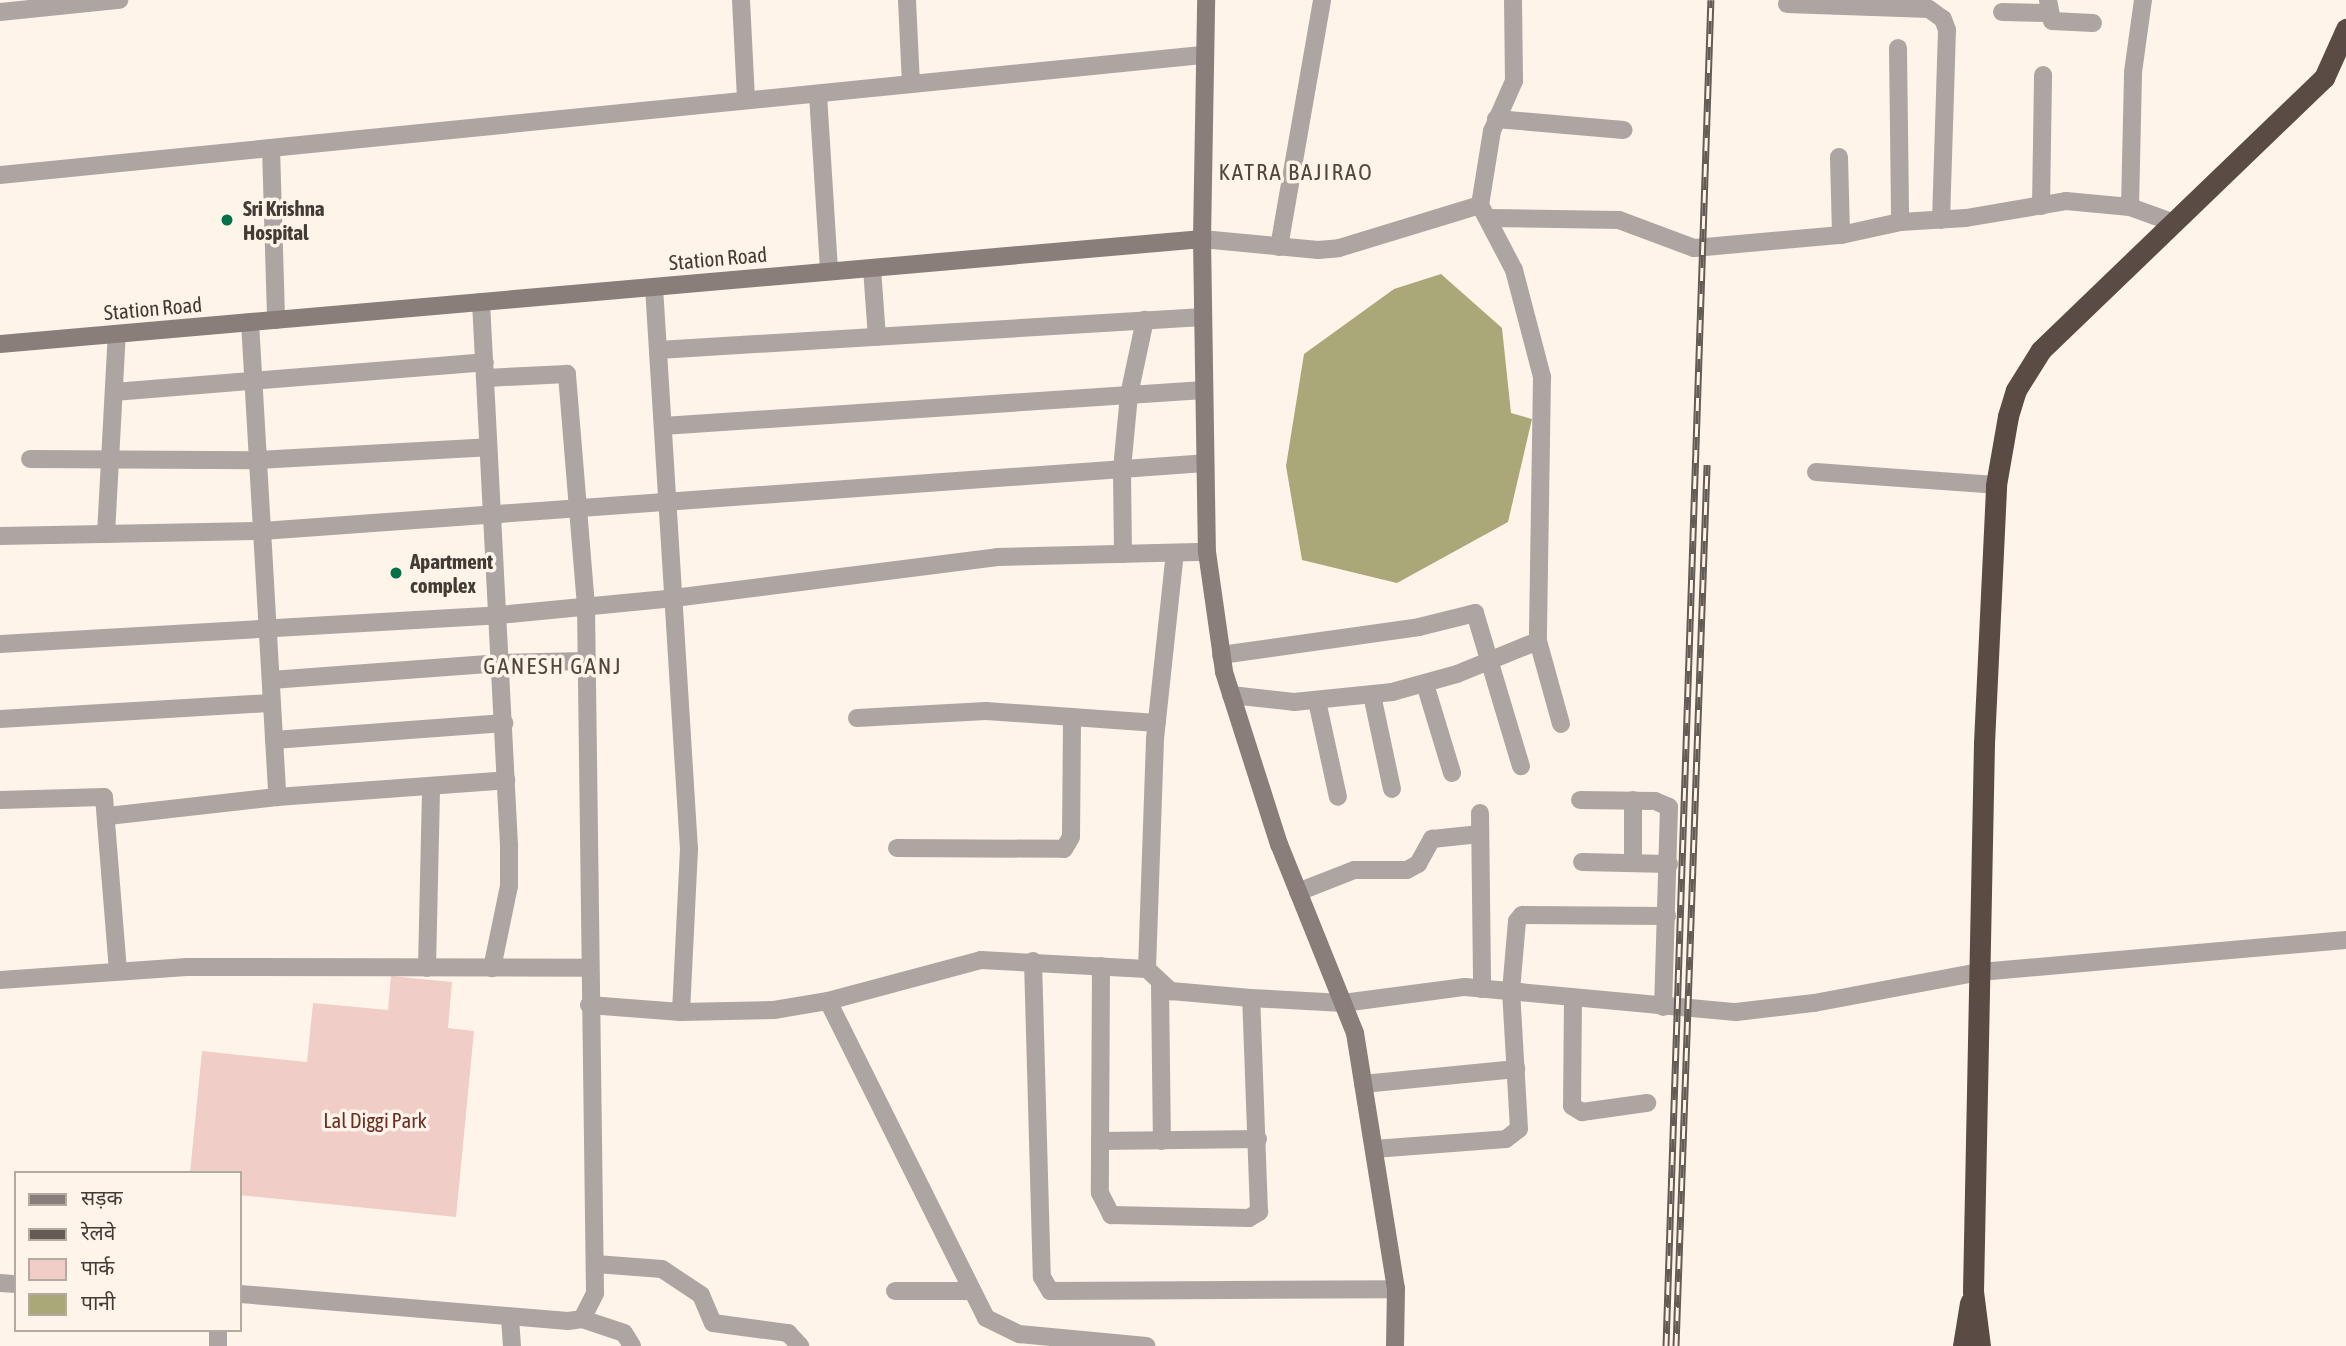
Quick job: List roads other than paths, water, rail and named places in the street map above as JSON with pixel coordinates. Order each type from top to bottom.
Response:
[{"type":"highway","points":[[1980,1346],[1973,1291],[1980,972],[1996,485],[2016,390],[2041,351],[2324,78],[2346,29]]},
{"type":"highway","points":[[1963,1346],[1973,1291]]},
{"type":"street","points":[[0,12],[119,0]]},
{"type":"street","points":[[741,0],[746,100]]},
{"type":"street","points":[[908,0],[911,84]]},
{"type":"street","points":[[1206,0],[1202,55],[1206,552],[1221,655],[1231,695],[1298,892],[1355,1033],[1396,1289],[1395,1346]]},
{"type":"street","points":[[1279,247],[1322,0]]},
{"type":"street","points":[[1513,0],[1514,81],[1511,97],[1496,119],[1485,212],[1514,270],[1542,377],[1538,641],[1561,724]]},
{"type":"street","points":[[2130,207],[2133,72],[2143,0]]},
{"type":"street","points":[[1787,4],[1929,9],[1943,19],[1947,30],[1941,220]]},
{"type":"street","points":[[2002,12],[2048,6],[2057,22],[2093,23]]},
{"type":"street","points":[[1898,48],[1900,222]]},
{"type":"street","points":[[0,175],[1202,55]]},
{"type":"street","points":[[2041,206],[2043,75]]},
{"type":"street","points":[[818,95],[829,271]]},
{"type":"street","points":[[1496,119],[1624,130]]},
{"type":"street","points":[[271,148],[276,320]]},
{"type":"street","points":[[1839,157],[1841,235]]},
{"type":"street","points":[[1202,239],[1318,250],[1362,245],[1485,212],[1619,220],[1694,248],[1841,235],[1900,222],[1941,220],[2084,200],[2130,207],[2172,222]]},
{"type":"street","name":"Station Road","points":[[0,344],[1202,239]]},
{"type":"street","points":[[872,268],[877,337]]},
{"type":"street","points":[[654,287],[689,849],[681,1012]]},
{"type":"street","points":[[481,302],[499,615],[509,886],[492,968]]},
{"type":"street","points":[[658,350],[1203,317]]},
{"type":"street","points":[[1123,554],[1122,469],[1129,395],[1145,320]]},
{"type":"street","points":[[250,322],[277,797]]},
{"type":"street","points":[[106,534],[117,334]]},
{"type":"street","points":[[114,392],[485,370],[568,374],[586,606],[589,968],[596,1264],[595,1293],[582,1319]]},
{"type":"street","points":[[663,426],[1204,390]]},
{"type":"street","points":[[30,459],[258,460],[488,447]]},
{"type":"street","points":[[0,536],[262,531],[1205,463]]},
{"type":"street","points":[[1816,472],[1996,485]]},
{"type":"street","points":[[0,644],[499,615],[674,598],[997,556],[1206,552]]},
{"type":"street","points":[[1175,553],[1157,723],[1147,969],[1160,985],[1171,991],[1343,1003],[1482,989],[1736,1012],[1814,1003],[1980,972],[2346,940]]},
{"type":"street","points":[[1221,655],[1419,627],[1469,612],[1479,619],[1521,766]]},
{"type":"street","points":[[1231,695],[1317,702],[1372,695],[1425,684],[1538,641]]},
{"type":"street","points":[[271,680],[501,663],[586,661]]},
{"type":"street","points":[[1425,684],[1452,774]]},
{"type":"street","points":[[1372,695],[1392,789]]},
{"type":"street","points":[[1317,702],[1338,797]]},
{"type":"street","points":[[0,719],[272,703]]},
{"type":"street","points":[[857,718],[976,711],[1157,723]]},
{"type":"street","points":[[897,848],[1064,849],[1071,837],[1072,717]]},
{"type":"street","points":[[274,740],[504,723]]},
{"type":"street","points":[[107,816],[277,797],[506,780]]},
{"type":"street","points":[[428,968],[431,786]]},
{"type":"street","points":[[0,800],[99,794],[104,797],[118,970]]},
{"type":"street","points":[[1580,800],[1663,802],[1669,807],[1663,1007]]},
{"type":"street","points":[[1633,800],[1633,863]]},
{"type":"street","points":[[1480,813],[1482,989]]},
{"type":"street","points":[[1298,892],[1354,870],[1407,870],[1418,864],[1432,839],[1480,834]]},
{"type":"street","points":[[1582,862],[1669,864]]},
{"type":"street","points":[[1374,1149],[1514,1136],[1519,1129],[1511,991],[1517,921],[1522,915],[1667,916]]},
{"type":"street","points":[[590,1005],[681,1012],[774,1010],[828,1001],[981,960],[1147,969]]},
{"type":"street","points":[[1033,961],[1042,1277],[1050,1291],[1396,1289]]},
{"type":"street","points":[[1101,966],[1100,1193],[1111,1215],[1249,1218],[1259,1212],[1261,1204],[1251,998]]},
{"type":"street","points":[[0,980],[118,970],[589,968]]},
{"type":"street","points":[[1160,985],[1162,1140]]},
{"type":"street","points":[[1573,998],[1572,1107],[1582,1112],[1647,1102]]},
{"type":"street","points":[[828,1001],[986,1318],[1019,1334],[1146,1346]]},
{"type":"street","points":[[1363,1084],[1516,1069]]},
{"type":"street","points":[[1100,1142],[1258,1139]]},
{"type":"street","points":[[596,1264],[662,1269],[701,1295],[713,1323],[788,1333],[800,1346]]},
{"type":"street","points":[[895,1290],[971,1291]]},
{"type":"street","points":[[242,1294],[510,1318],[582,1319],[624,1333],[632,1346]]},
{"type":"street","points":[[510,1318],[512,1346]]},
{"type":"water","points":[[1441,274],[1502,328],[1511,413],[1532,419],[1508,522],[1397,583],[1302,560],[1286,466],[1304,354],[1394,289]]},
{"type":"railway","points":[[1666,1346],[1711,0]]},
{"type":"railway","points":[[1676,1346],[1707,465]]},
{"type":"place","name":"Sri Krishna Hospital","points":[[227,220]]},
{"type":"place","name":"Apartment complex","points":[[396,573]]},
{"type":"district","name":"KATRA BAJIRAO","points":[[1296,172]]},
{"type":"district","name":"GANESH GANJ","points":[[553,666]]},
{"type":"park label","name":"Lal Diggi Park","points":[[375,1120]]}]
